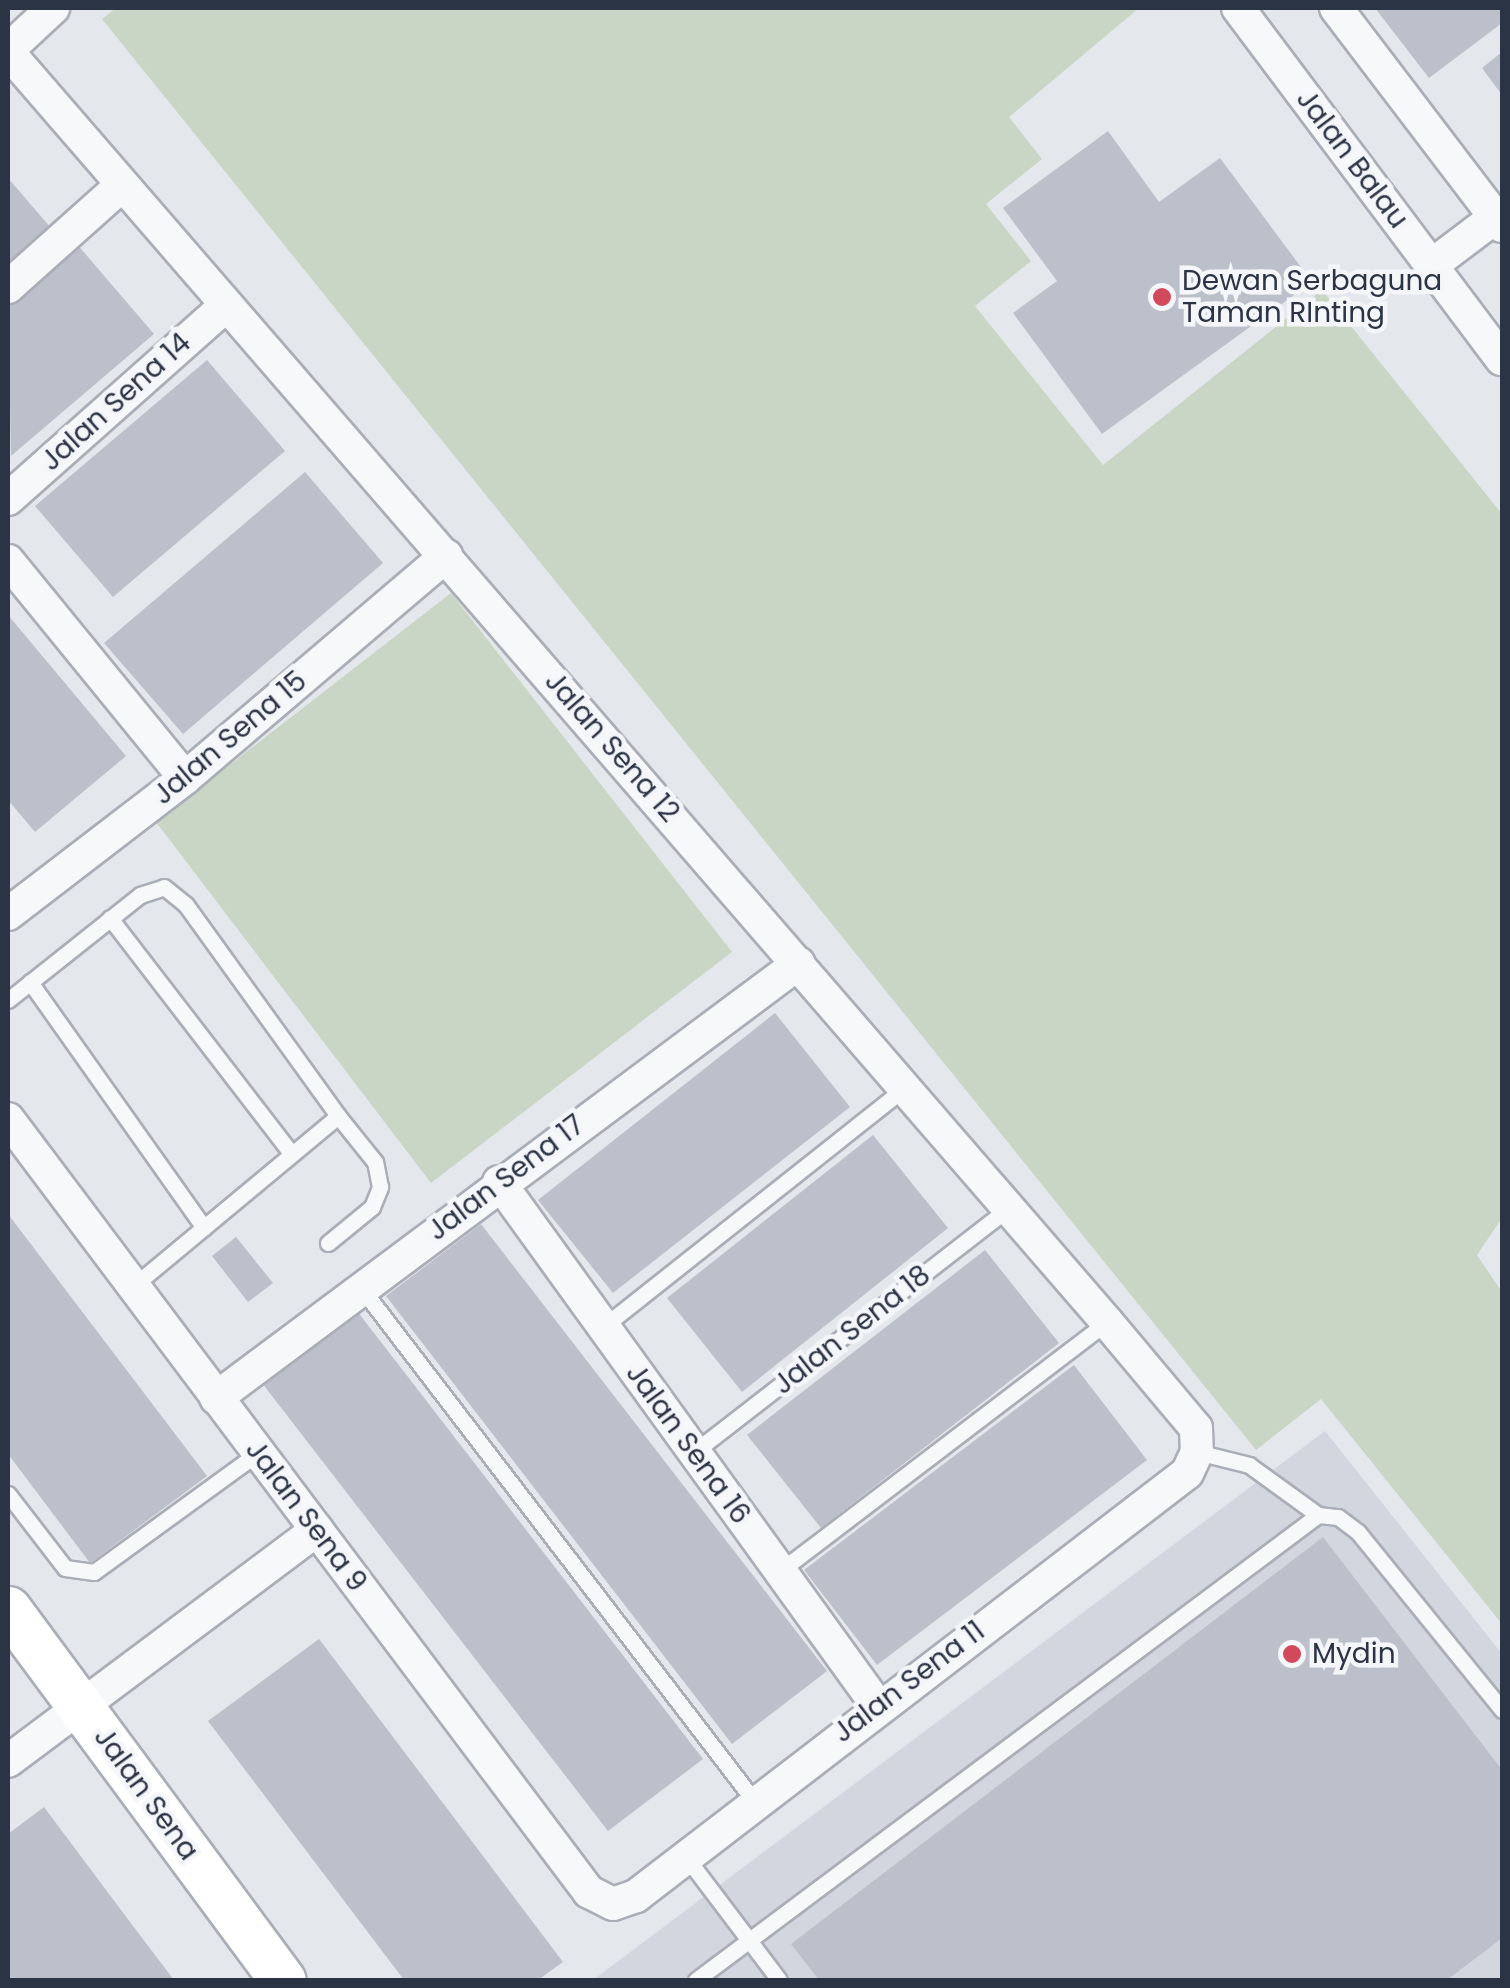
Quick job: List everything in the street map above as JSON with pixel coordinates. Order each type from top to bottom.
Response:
[{"type":"street","points":[[8,51],[54,8]]},
{"type":"street","name":"Jalan Balau","points":[[1238,8],[1502,359]]},
{"type":"street","points":[[1336,8],[1500,219],[1432,265]]},
{"type":"street","name":"Jalan Sena 12","points":[[8,51],[1107,1322],[1196,1428],[1197,1452]]},
{"type":"street","points":[[8,287],[122,186]]},
{"type":"street","name":"Jalan Sena 14","points":[[8,499],[225,306]]},
{"type":"street","name":"Jalan Sena 15","points":[[8,914],[185,778],[446,556]]},
{"type":"street","points":[[8,561],[185,778]]},
{"type":"street","name":"Jalan Sena 17","points":[[216,1398],[499,1182],[799,963]]},
{"type":"street","name":"Jalan Sena 9","points":[[8,1118],[589,1892],[613,1904]]},
{"type":"street","name":"Jalan Sena 16","points":[[499,1182],[877,1706]]},
{"type":"street","name":"Jalan Sena 11","points":[[613,1904],[636,1896],[877,1706],[1187,1473],[1197,1452]]},
{"type":"street","points":[[8,1761],[79,1703],[317,1530]]},
{"type":"street","name":"Jalan Sena","points":[[8,1609],[282,1980]]},
{"type":"lane","points":[[8,1000],[140,895],[164,887],[186,904],[375,1162],[380,1187],[372,1207],[328,1244]]},
{"type":"lane","points":[[110,918],[292,1154]]},
{"type":"lane","points":[[30,982],[204,1228]]},
{"type":"lane","points":[[603,1326],[906,1087]]},
{"type":"lane","points":[[133,1286],[338,1116]]},
{"type":"lane","name":"Jalan Sena 18","points":[[694,1452],[1009,1208]]},
{"type":"lane","points":[[360,1288],[755,1802]]},
{"type":"lane","points":[[780,1571],[1107,1322]]},
{"type":"lane","points":[[8,1494],[64,1568],[94,1572],[258,1452]]},
{"type":"lane","points":[[1197,1452],[1249,1464],[1318,1515],[1338,1517],[1358,1532],[1502,1710]]},
{"type":"lane","points":[[696,1980],[1318,1515]]},
{"type":"lane","points":[[686,1857],[779,1980]]},
{"type":"shaded area","name":"Mydin","points":[[1325,1431],[1502,1654],[1502,1980],[593,1980]]},
{"type":"green space","points":[[116,8],[1139,8],[1009,117],[1042,159],[986,204],[1031,261],[975,306],[1103,465],[1322,290],[1502,514],[1502,1218],[1477,1255],[1502,1292],[1502,1624],[1321,1399],[1256,1450],[102,19]]},
{"type":"green space","points":[[451,593],[732,952],[431,1183],[156,822]]},
{"type":"building","points":[[1375,8],[1502,8],[1502,23],[1429,78]]},
{"type":"building","points":[[1502,52],[1502,95],[1482,68]]},
{"type":"building","name":"Dewan Serbaguna Taman RInting","points":[[1108,131],[1159,202],[1220,158],[1312,282],[1102,434],[1013,313],[1057,281],[1003,208]]},
{"type":"building","points":[[8,178],[57,235],[8,278]]},
{"type":"building","points":[[76,243],[154,334],[11,456],[8,302]]},
{"type":"building","points":[[207,360],[285,451],[113,597],[35,506]]},
{"type":"building","points":[[305,472],[383,563],[183,734],[104,643]]},
{"type":"building","points":[[8,615],[126,756],[35,832],[8,800]]},
{"type":"building","points":[[775,1013],[850,1107],[613,1293],[538,1200]]},
{"type":"building","points":[[873,1135],[948,1228],[742,1392],[667,1298]]},
{"type":"building","points":[[8,1214],[207,1476],[90,1563],[8,1454]]},
{"type":"building","points":[[481,1224],[827,1671],[732,1744],[386,1296]]},
{"type":"building","points":[[236,1237],[273,1283],[248,1302],[212,1256]]},
{"type":"building","points":[[985,1250],[1059,1343],[821,1528],[747,1435]]},
{"type":"building","points":[[357,1311],[703,1759],[608,1831],[262,1383]]},
{"type":"building","points":[[1074,1365],[1147,1460],[877,1665],[804,1570]]},
{"type":"building","name":"Mydin","points":[[1323,1537],[1502,1770],[1502,1938],[1447,1980],[819,1980],[791,1944]]},
{"type":"building","points":[[319,1639],[563,1962],[538,1980],[404,1980],[208,1721]]},
{"type":"building","points":[[44,1807],[174,1980],[8,1980],[8,1834]]},
{"type":"place","name":"Dewan Serbaguna Taman RInting","points":[[1162,297]]},
{"type":"place","name":"Mydin","points":[[1292,1654]]}]
